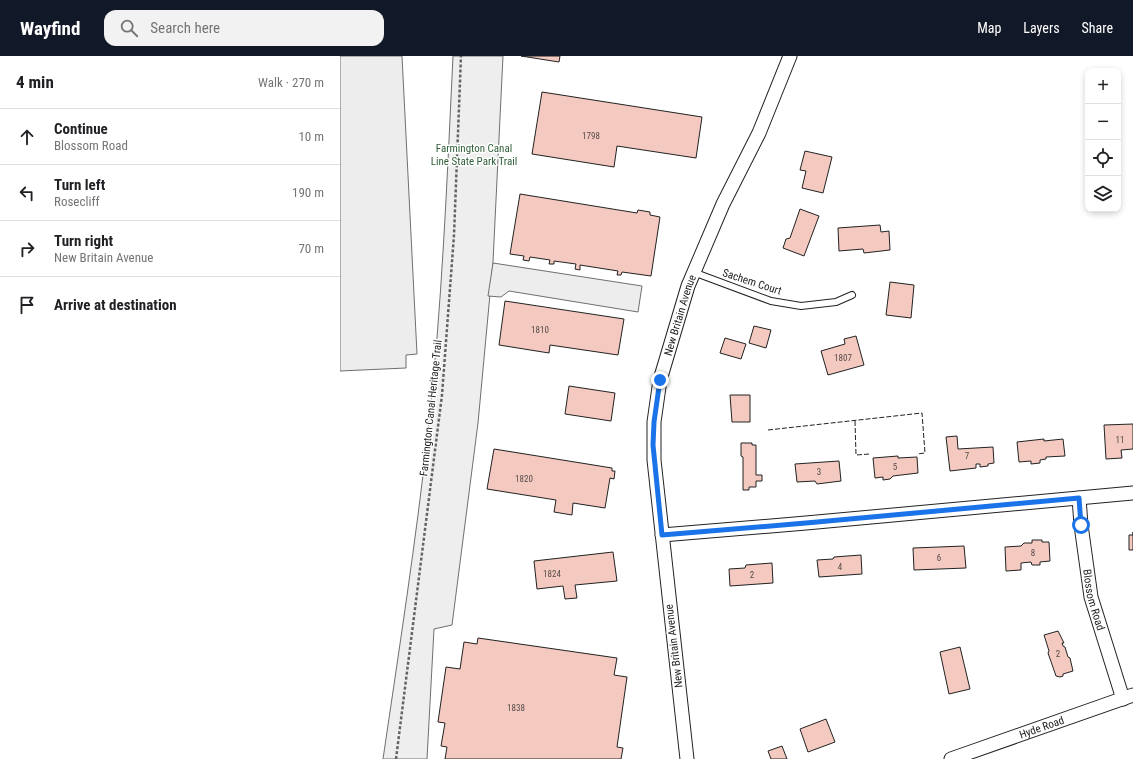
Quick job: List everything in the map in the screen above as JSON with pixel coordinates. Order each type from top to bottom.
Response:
[{"type":"street","name":"New Britain Avenue","points":[[687,759],[654,460],[654,422],[656,401],[661,376],[693,272],[723,204],[759,133],[790,56]]},
{"type":"street","points":[[662,535],[1133,493]]},
{"type":"street","name":"Blossom Road","points":[[1079,498],[1081,525],[1091,598],[1128,697]]},
{"type":"street","name":"Hyde Road","points":[[951,759],[1128,697]]},
{"type":"lane","name":"Sachem Court","points":[[693,272],[771,301],[801,306],[836,302],[852,295]]},
{"type":"path","name":"Farmington Canal Heritage Trail","points":[[396,759],[442,395],[454,243],[461,56]]},
{"type":"green space","name":"Farmington Canal Line State Park Trail","points":[[453,56],[503,56],[493,262],[478,423],[452,625],[434,629],[427,759],[383,759],[418,514],[433,385],[444,244]]},
{"type":"shaded area","points":[[340,56],[402,56],[417,354],[406,355],[406,368],[340,371]]},
{"type":"shaded area","points":[[493,263],[642,286],[638,312],[509,291],[501,297],[488,296]]},
{"type":"building","points":[[521,56],[560,56],[559,62]]},
{"type":"building","points":[[542,92],[702,117],[696,158],[617,146],[614,167],[532,154]]},
{"type":"building","points":[[805,151],[832,157],[823,193],[802,188],[806,171],[800,170]]},
{"type":"building","points":[[520,194],[637,213],[638,210],[650,212],[650,215],[660,217],[651,276],[622,272],[621,275],[617,275],[618,271],[580,265],[580,270],[575,269],[576,264],[554,261],[554,264],[549,264],[550,260],[530,257],[529,261],[523,260],[524,256],[510,254]]},
{"type":"building","points":[[800,209],[819,216],[804,256],[783,248],[786,239],[790,238]]},
{"type":"building","points":[[880,225],[881,232],[889,231],[890,250],[864,253],[863,249],[839,251],[838,228]]},
{"type":"building","points":[[890,282],[914,285],[911,318],[886,315]]},
{"type":"building","points":[[505,301],[624,319],[618,355],[550,345],[549,353],[499,345]]},
{"type":"building","points":[[754,326],[771,330],[766,348],[749,343]]},
{"type":"building","points":[[856,336],[864,365],[828,375],[821,351],[845,344],[844,339]]},
{"type":"building","points":[[725,338],[746,344],[741,359],[720,353]]},
{"type":"building","points":[[569,386],[615,393],[611,421],[565,414]]},
{"type":"building","points":[[730,395],[750,395],[750,422],[732,422]]},
{"type":"building","points":[[1133,424],[1133,449],[1121,450],[1122,458],[1106,459],[1104,425]]},
{"type":"building","points":[[957,436],[958,449],[993,447],[994,463],[988,464],[988,466],[980,467],[980,464],[976,464],[976,468],[950,471],[946,437]]},
{"type":"building","points":[[1044,439],[1044,441],[1063,439],[1065,456],[1046,457],[1046,459],[1040,460],[1040,463],[1031,464],[1031,461],[1019,462],[1017,442]]},
{"type":"building","points":[[741,443],[752,443],[752,445],[756,445],[756,475],[762,475],[762,481],[756,481],[756,487],[749,487],[749,490],[743,490],[743,457],[741,456]]},
{"type":"building","points":[[494,449],[612,468],[612,471],[615,471],[614,479],[610,478],[605,508],[573,503],[572,515],[554,512],[556,500],[487,489]]},
{"type":"building","points":[[898,456],[898,458],[917,457],[918,473],[893,476],[890,479],[883,480],[883,477],[875,478],[873,458]]},
{"type":"building","points":[[839,461],[841,481],[817,484],[815,481],[797,482],[795,464]]},
{"type":"building","points":[[1129,535],[1133,535],[1133,550],[1129,550]]},
{"type":"building","points":[[1032,540],[1049,542],[1050,561],[1040,562],[1040,565],[1032,565],[1031,562],[1021,563],[1021,570],[1006,571],[1005,547],[1021,546],[1024,543],[1032,543]]},
{"type":"building","points":[[964,546],[966,568],[914,570],[913,548]]},
{"type":"building","points":[[613,552],[617,581],[575,585],[577,598],[565,599],[563,586],[537,589],[534,561]]},
{"type":"building","points":[[861,555],[862,574],[819,577],[817,560]]},
{"type":"building","points":[[772,563],[773,583],[730,586],[729,569],[745,568],[746,565]]},
{"type":"building","points":[[1058,631],[1064,643],[1062,643],[1063,646],[1065,647],[1068,657],[1070,658],[1073,671],[1063,674],[1063,676],[1060,677],[1056,676],[1048,653],[1049,651],[1044,635]]},
{"type":"building","points":[[478,638],[617,658],[614,675],[627,677],[617,747],[623,748],[621,759],[445,759],[447,747],[441,746],[445,723],[438,722],[446,667],[460,669],[464,642],[477,644]]},
{"type":"building","points":[[960,647],[970,689],[949,694],[940,652]]},
{"type":"building","points":[[826,719],[835,742],[808,752],[800,729]]},
{"type":"building","points":[[782,746],[787,759],[771,759],[768,751]]},
{"type":"fence","points":[[768,430],[922,413],[925,453],[917,454]]},
{"type":"fence","points":[[855,421],[856,455],[870,454]]},
{"type":"route","points":[[660,380],[656,401],[653,445],[662,535],[1079,498],[1081,525]]}]
